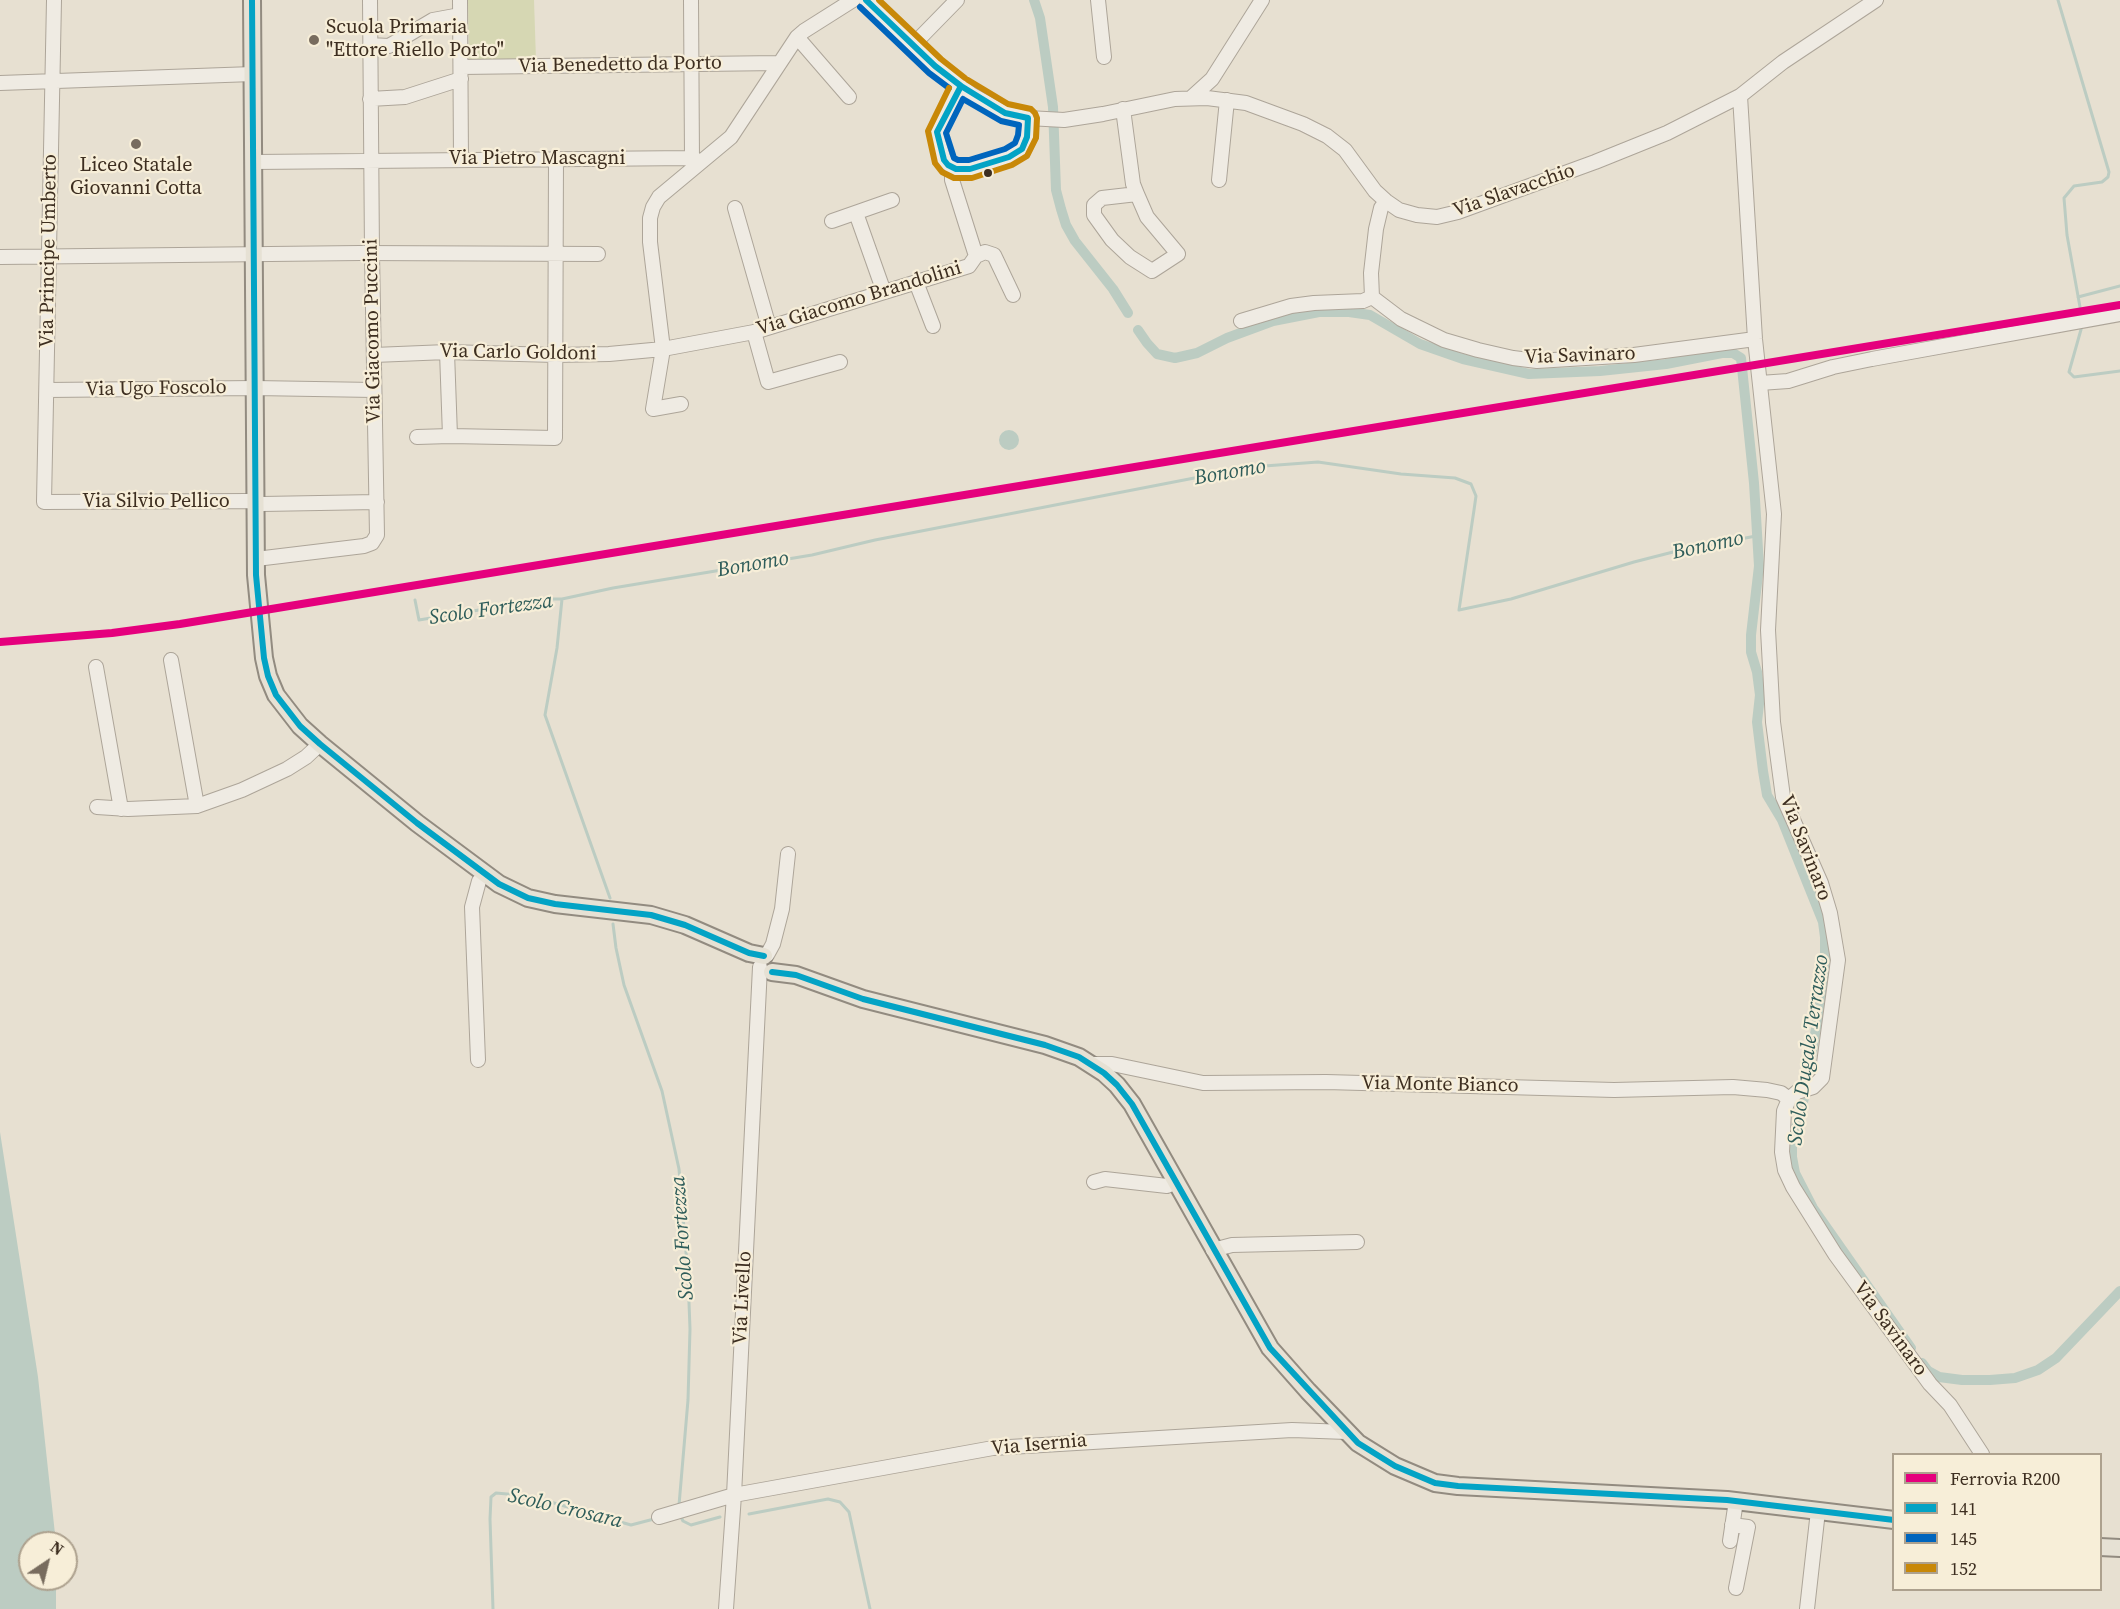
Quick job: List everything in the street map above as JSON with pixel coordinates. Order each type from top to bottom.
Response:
[{"type":"main road","points":[[252,0],[258,611],[268,676],[282,704],[300,726],[480,872],[514,892],[555,904],[651,915],[685,925],[796,975],[863,999],[1045,1046],[1079,1057],[1090,1064],[1117,1085],[1132,1104],[1270,1348],[1358,1443],[1413,1475],[1435,1483],[1458,1486],[1736,1501],[1892,1520]]},
{"type":"main road","points":[[2102,1547],[2120,1548]]},
{"type":"street","name":"Via Principe Umberto","points":[[44,502],[54,0]]},
{"type":"street","name":"Via Giacomo Puccini","points":[[256,559],[368,545],[375,540],[377,535],[370,0]]},
{"type":"street","points":[[460,0],[461,159]]},
{"type":"street","points":[[691,0],[691,65],[697,160]]},
{"type":"street","points":[[681,404],[653,409],[663,349],[650,242],[650,218],[653,207],[659,197],[697,160],[730,137],[797,37],[832,6],[853,0]]},
{"type":"street","name":"Via Slavacchio","points":[[866,0],[913,45],[961,86],[994,108],[1028,118],[1064,120],[1175,99],[1191,98],[1246,103],[1303,123],[1327,136],[1345,150],[1375,191],[1399,210],[1437,217],[1458,212],[1595,162],[1667,133],[1740,96],[1783,62],[1876,0]]},
{"type":"street","points":[[913,45],[957,0]]},
{"type":"street","points":[[1098,0],[1104,57]]},
{"type":"street","points":[[1191,98],[1212,79],[1262,0]]},
{"type":"street","points":[[370,45],[389,46],[433,20],[460,15]]},
{"type":"street","points":[[797,37],[849,97]]},
{"type":"street","name":"Via Benedetto da Porto","points":[[370,99],[405,97],[461,73],[779,63]]},
{"type":"street","points":[[0,83],[254,74]]},
{"type":"street","points":[[1212,79],[1224,100],[1219,180]]},
{"type":"street","name":"Via Giacomo Brandolini","points":[[663,349],[754,332],[969,266],[976,256],[952,180],[952,167],[944,160],[937,132],[961,86]]},
{"type":"street","name":"Via Savinaro","points":[[1740,96],[1755,339],[1774,514],[1768,630],[1773,722],[1783,797],[1821,883],[1830,913],[1838,960],[1824,1071],[1819,1082],[1800,1093],[1784,1111],[1782,1152],[1785,1170],[1834,1254],[1930,1384],[1950,1404],[1981,1453]]},
{"type":"street","points":[[1123,109],[1133,184],[1147,217],[1178,254],[1152,271],[1130,257],[1112,240],[1094,215],[1094,205],[1102,198],[1137,194]]},
{"type":"street","points":[[952,167],[970,169],[1016,154],[1026,143],[1028,118]]},
{"type":"street","name":"Via Pietro Mascagni","points":[[254,162],[461,159],[697,160]]},
{"type":"street","points":[[417,437],[555,438],[556,159]]},
{"type":"street","points":[[832,221],[892,200]]},
{"type":"street","points":[[1241,321],[1291,306],[1363,301],[1372,297],[1371,273],[1376,229],[1380,208],[1386,201]]},
{"type":"street","points":[[735,208],[769,327]]},
{"type":"street","points":[[856,213],[884,292]]},
{"type":"street","points":[[976,256],[985,252],[994,255],[1013,295]]},
{"type":"street","points":[[0,257],[372,253],[598,254]]},
{"type":"street","points":[[916,282],[933,326]]},
{"type":"street","name":"Via Savinaro","points":[[1372,297],[1401,319],[1444,340],[1504,356],[1537,361],[1634,355],[1755,339]]},
{"type":"street","points":[[1760,383],[1788,381],[1833,367],[1872,359],[2120,314]]},
{"type":"street","points":[[754,332],[768,382],[840,362]]},
{"type":"street","name":"Via Carlo Goldoni","points":[[374,355],[447,352],[609,354],[663,349]]},
{"type":"street","points":[[447,352],[450,436]]},
{"type":"street","name":"Via Ugo Foscolo","points":[[47,390],[255,388],[374,390]]},
{"type":"street","name":"Via Silvio Pellico","points":[[44,502],[377,502]]},
{"type":"street","points":[[171,660],[197,806]]},
{"type":"street","points":[[96,667],[121,809]]},
{"type":"street","points":[[97,807],[121,809],[197,806],[242,790],[287,769],[306,757],[320,744]]},
{"type":"street","name":"Via Livello","points":[[726,1609],[734,1495],[759,986],[782,909],[788,854]]},
{"type":"street","points":[[478,1060],[472,907],[479,881]]},
{"type":"street","name":"Via Monte Bianco","points":[[1090,1064],[1112,1064],[1203,1083],[1326,1082],[1614,1090],[1733,1087],[1800,1093]]},
{"type":"street","points":[[1094,1182],[1105,1179],[1167,1186],[1175,1183]]},
{"type":"street","points":[[1214,1250],[1232,1245],[1357,1242]]},
{"type":"street","name":"Via Isernia","points":[[659,1517],[734,1495],[993,1448],[1292,1430],[1347,1432]]},
{"type":"street","points":[[1730,1541],[1736,1501]]},
{"type":"street","points":[[1807,1609],[1818,1511]]},
{"type":"street","points":[[1732,1525],[1748,1527],[1736,1588]]},
{"type":"green space","points":[[468,0],[534,0],[536,60],[469,61]]},
{"type":"shaded area","points":[[1005,430],[1013,430],[1019,436],[1019,444],[1013,450],[1005,450],[999,444],[999,436]]},
{"type":"shaded area","points":[[0,1132],[38,1377],[55,1531],[18,1531],[18,1591],[56,1591],[56,1609],[0,1609]]},
{"type":"waterway","name":"Scolo Dugale Terrazzo","points":[[1034,0],[1040,18],[1053,107],[1056,190],[1061,209],[1066,225],[1075,241],[1113,289],[1128,313]]},
{"type":"waterway","points":[[2058,0],[2109,172],[2108,177],[2102,182],[2074,186],[2064,198],[2067,235],[2080,307]]},
{"type":"waterway","points":[[2078,297],[2120,286]]},
{"type":"waterway","name":"Scolo Dugale Terrazzo","points":[[1138,330],[1157,354],[1175,358],[1197,353],[1227,338],[1273,321],[1319,312],[1349,312],[1370,315],[1420,344],[1463,359],[1529,374],[1600,371],[1666,364],[1722,353],[1733,353],[1741,358],[1754,483],[1759,566],[1751,652],[1760,695],[1757,722],[1763,771],[1767,795],[1782,820],[1823,922],[1825,937],[1820,1005],[1804,1098],[1792,1142],[1792,1157],[1795,1173],[1813,1208],[1911,1348]]},
{"type":"waterway","points":[[2082,326],[2069,372],[2074,377],[2120,371]]},
{"type":"waterway","name":"Bonomo","points":[[562,599],[613,588],[812,555],[875,540],[1251,467],[1318,462],[1401,474],[1455,478],[1471,484],[1476,496],[1459,610],[1511,599],[1677,551],[1756,536]]},
{"type":"waterway","name":"Scolo Fortezza","points":[[415,600],[419,620],[545,599],[562,599],[557,648],[545,715],[610,898]]},
{"type":"waterway","name":"Scolo Fortezza","points":[[613,924],[624,985],[662,1091],[679,1169],[690,1329],[688,1400],[679,1505]]},
{"type":"waterway","name":"Scolo Dugale Terrazzo","points":[[1922,1363],[1928,1371],[1939,1377],[1962,1380],[2015,1378],[2038,1370],[2056,1358],[2120,1291]]},
{"type":"waterway","name":"Scolo Crosara","points":[[493,1609],[490,1519],[491,1497],[496,1493],[547,1501],[631,1525],[654,1519]]},
{"type":"waterway","name":"Scolo Fortezza","points":[[749,1514],[828,1499],[840,1502],[849,1512],[870,1609]]},
{"type":"waterway","name":"Scolo Fortezza","points":[[680,1515],[683,1521],[691,1525],[720,1517]]},
{"type":"rail line","name":"R200","points":[[0,642],[112,633],[180,624],[2120,305]]},
{"type":"transit line","name":"141","points":[[252,0],[256,575],[264,658],[276,695],[300,726],[320,744],[417,823],[499,884],[528,898],[555,904],[651,915],[685,925],[749,953],[764,956]]},
{"type":"transit line","name":"141","points":[[866,0],[935,66],[961,86]]},
{"type":"transit line","name":"152","points":[[879,0],[941,59],[965,78]]},
{"type":"transit line","name":"145","points":[[860,7],[929,73],[949,88]]},
{"type":"transit line","name":"152","points":[[949,88],[928,131],[935,163],[942,172],[954,178],[972,178],[1012,165],[1027,156],[1036,138],[1035,113],[1031,109],[1008,104],[968,80]]},
{"type":"transit line","name":"141","points":[[961,86],[1005,113],[1028,118],[1027,137],[1022,149],[1009,157],[970,169],[956,169],[948,165],[944,160],[937,132],[961,86]]},
{"type":"transit line","name":"145","points":[[963,99],[1001,121],[1019,125],[1015,143],[1005,149],[969,160],[954,158],[946,133],[963,99]]},
{"type":"transit line","name":"141","points":[[772,972],[796,975],[863,999],[1045,1045],[1079,1057],[1104,1073],[1132,1104],[1270,1348],[1358,1443],[1395,1466],[1435,1483],[1458,1486],[1727,1500],[1892,1520]]},
{"type":"place","name":"Scuola Primaria \"Ettore Riello Porto\"","points":[[314,40]]},
{"type":"place","name":"Liceo Statale Giovanni Cotta","points":[[136,144]]}]
